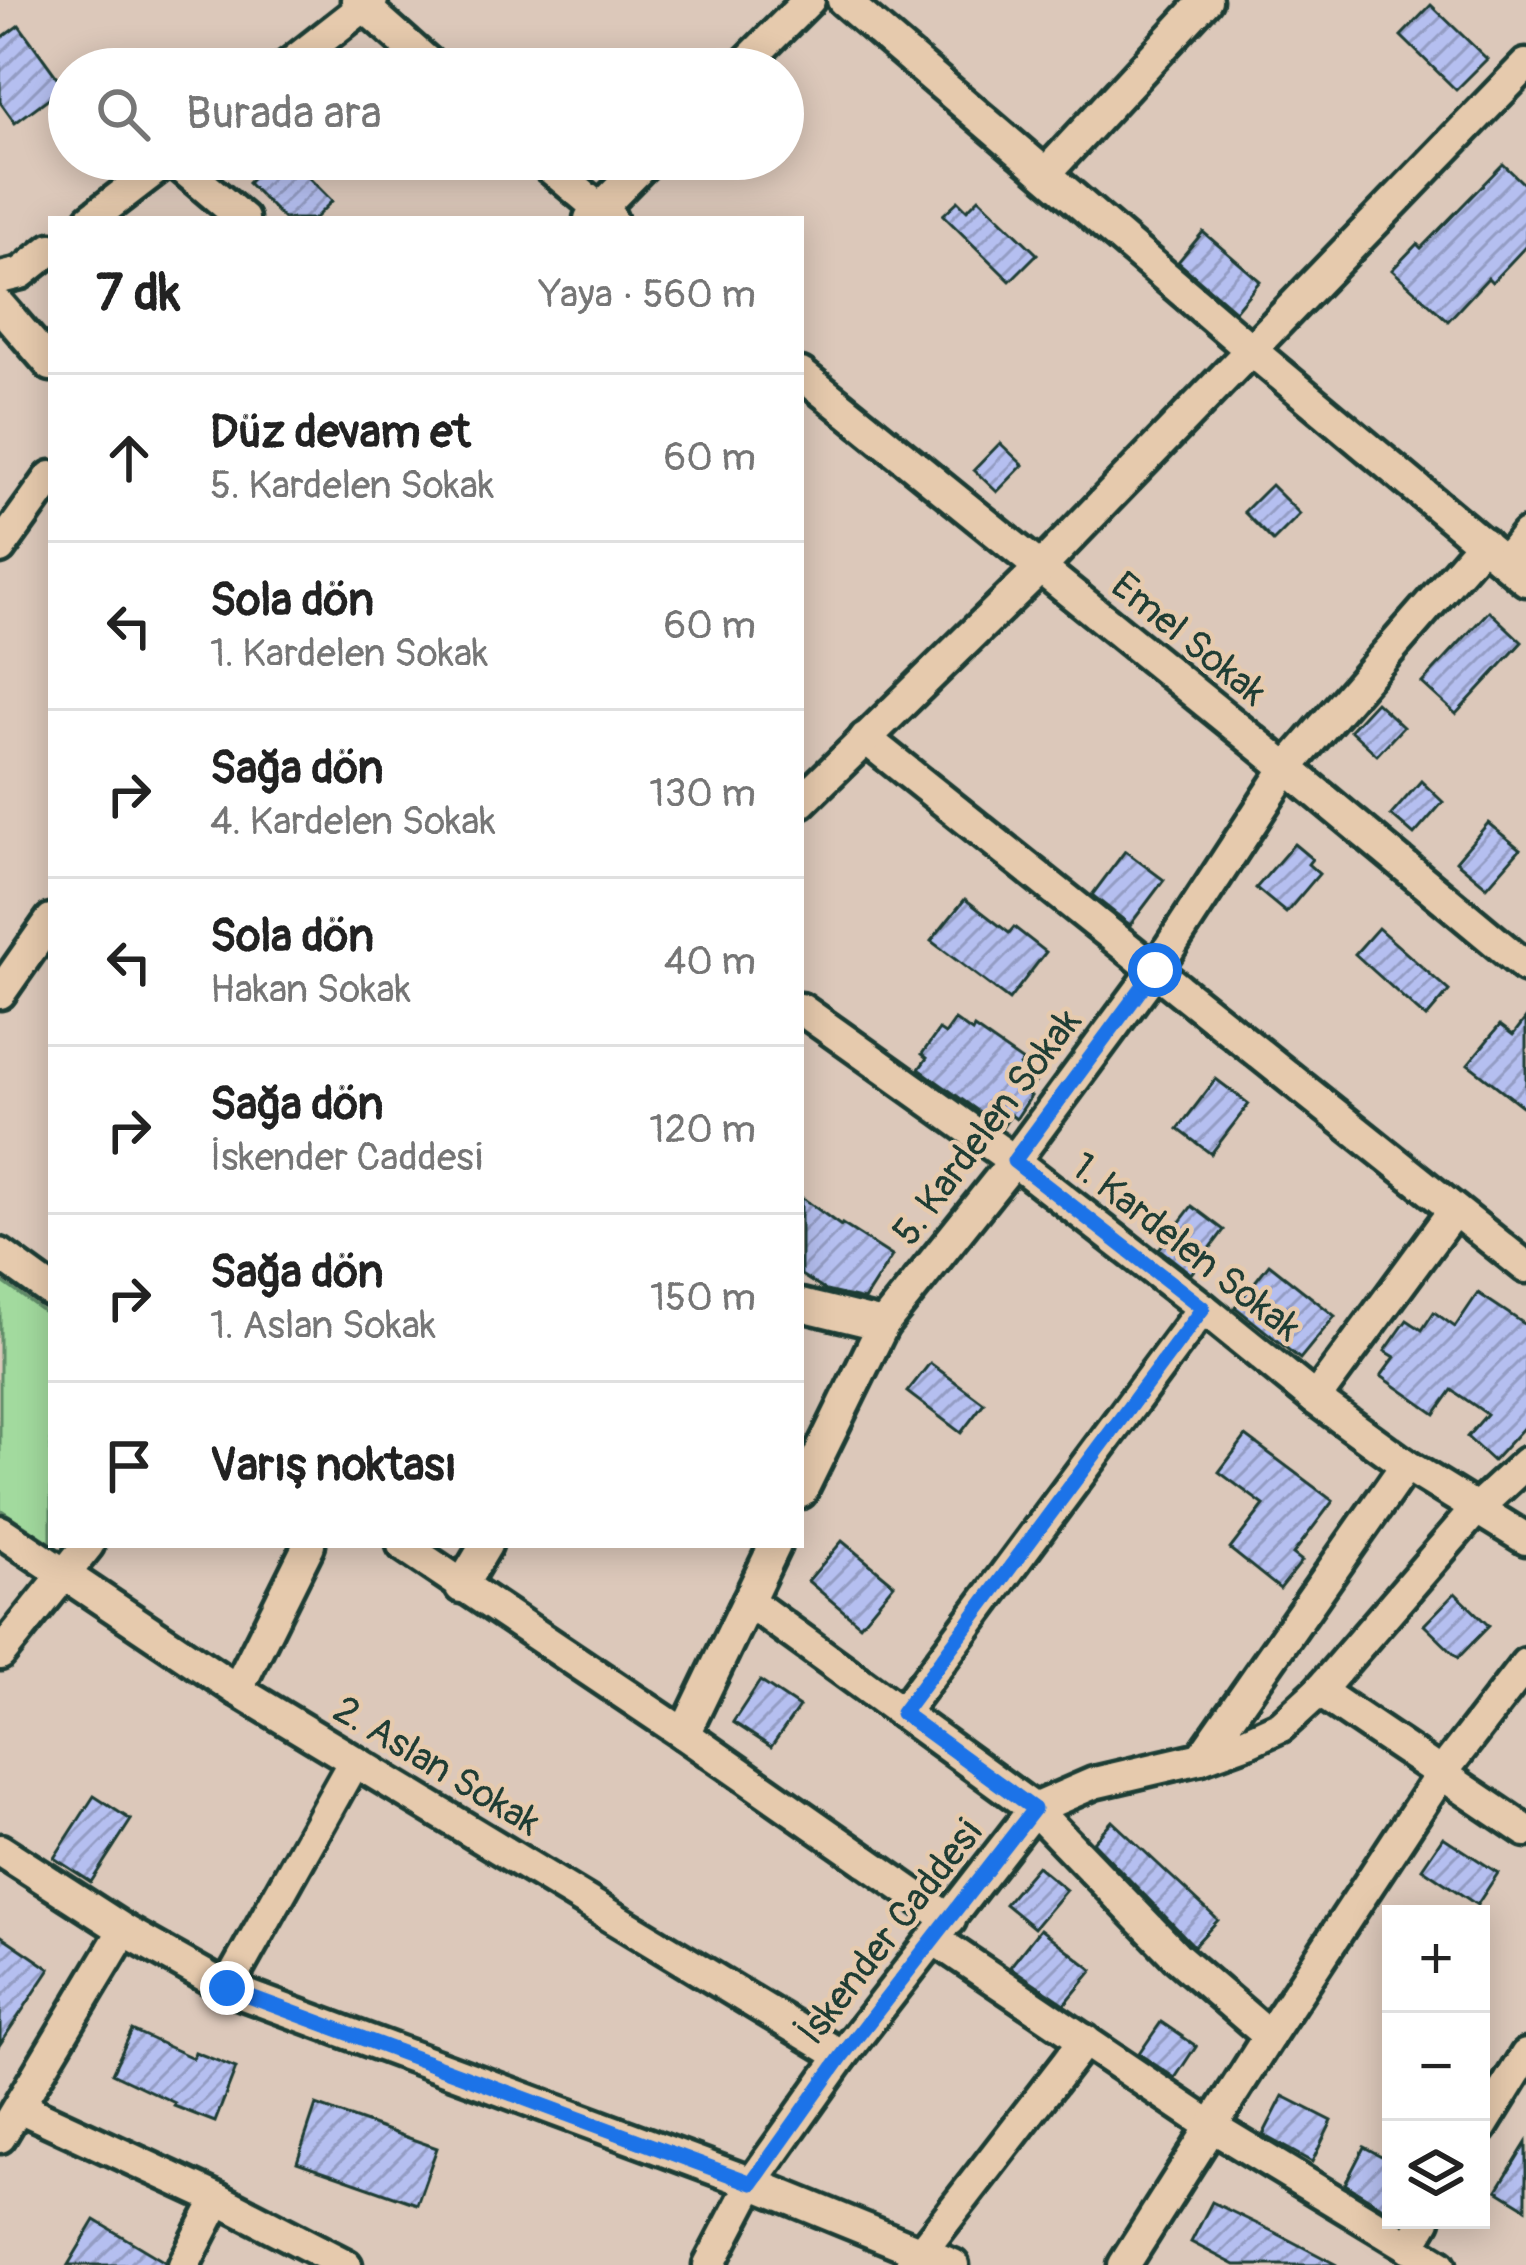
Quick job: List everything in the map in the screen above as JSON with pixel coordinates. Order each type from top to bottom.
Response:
[{"type":"street","points":[[761,48],[809,0]]},
{"type":"street","points":[[843,0],[1505,562]]},
{"type":"street","points":[[1046,172],[1206,0]]},
{"type":"street","points":[[309,48],[364,2],[413,48]]},
{"type":"street","points":[[804,799],[1040,568],[1526,65]]},
{"type":"street","points":[[95,216],[143,180]]},
{"type":"street","points":[[196,180],[239,216]]},
{"type":"street","points":[[562,180],[600,216],[631,180]]},
{"type":"street","points":[[0,278],[21,273],[48,252]]},
{"type":"street","points":[[0,306],[48,362]]},
{"type":"street","name":"Emel Sokak","points":[[804,376],[1526,967]]},
{"type":"street","points":[[0,548],[48,481]]},
{"type":"street","name":"5. Kardelen Sokak","points":[[804,1486],[883,1325],[1014,1161],[1155,970],[1287,768],[1505,562],[1526,535]]},
{"type":"street","points":[[865,738],[1526,1267]]},
{"type":"street","points":[[0,993],[48,924]]},
{"type":"street","name":"1. Kardelen Sokak","points":[[804,1011],[1014,1161],[1406,1465],[1526,1539]]},
{"type":"street","points":[[1316,1399],[1454,1210]]},
{"type":"street","points":[[0,1254],[48,1289]]},
{"type":"street","points":[[804,1306],[883,1325]]},
{"type":"street","points":[[902,1713],[1203,1308]]},
{"type":"street","name":"İskender Caddesi","points":[[709,2265],[752,2183],[842,2056],[1034,1809],[1094,1783],[1201,1758],[1281,1726],[1319,1691],[1477,1508],[1526,1462]]},
{"type":"street","points":[[1201,1758],[1406,1465]]},
{"type":"street","name":"2. Aslan Sokak","points":[[0,1531],[237,1690],[842,2056]]},
{"type":"street","points":[[0,1654],[85,1548]]},
{"type":"street","points":[[237,1690],[308,1548]]},
{"type":"street","points":[[407,1548],[684,1734],[1084,2040],[1211,2126],[1417,2233],[1440,2265]]},
{"type":"street","points":[[461,1586],[484,1548]]},
{"type":"street","points":[[684,1734],[774,1548]]},
{"type":"street","points":[[748,1600],[1034,1809],[1176,1956],[1269,2036]]},
{"type":"street","points":[[1124,2265],[1441,1774],[1526,1664]]},
{"type":"street","points":[[1319,1691],[1526,1832]]},
{"type":"street","points":[[227,1988],[354,1761]]},
{"type":"street","points":[[0,1850],[124,1930],[227,1988],[752,2183],[916,2259],[953,2265]]},
{"type":"street","points":[[0,2137],[124,1930]]},
{"type":"street","points":[[916,2259],[1084,2040]]},
{"type":"street","points":[[1485,2121],[1526,2055]]},
{"type":"street","points":[[19,2107],[218,2199],[346,2265]]},
{"type":"street","points":[[184,2265],[218,2199]]},
{"type":"green space","points":[[0,1280],[48,1315],[48,1541],[0,1509]]},
{"type":"building","points":[[1431,5],[1487,59],[1456,90],[1401,36]]},
{"type":"building","points":[[19,25],[48,65],[48,99],[15,123],[0,102],[0,39]]},
{"type":"building","points":[[1503,164],[1526,186],[1526,246],[1448,321],[1392,270],[1417,244],[1421,248]]},
{"type":"building","points":[[311,180],[332,201],[317,216],[281,216],[248,183]]},
{"type":"building","points":[[979,198],[1037,254],[1010,281],[943,215],[958,201],[967,210]]},
{"type":"building","points":[[1203,232],[1260,281],[1235,311],[1178,262]]},
{"type":"building","points":[[1000,443],[1023,465],[997,492],[974,470]]},
{"type":"building","points":[[1271,485],[1300,514],[1273,541],[1244,512]]},
{"type":"building","points":[[1489,611],[1522,642],[1456,714],[1422,683]]},
{"type":"building","points":[[1376,702],[1403,727],[1377,755],[1350,730]]},
{"type":"building","points":[[1421,781],[1443,802],[1414,835],[1391,815]]},
{"type":"building","points":[[1488,823],[1520,849],[1487,887],[1456,861]]},
{"type":"building","points":[[1294,844],[1312,859],[1308,864],[1319,874],[1286,913],[1256,888]]},
{"type":"building","points":[[1125,851],[1164,880],[1130,925],[1092,895]]},
{"type":"building","points":[[965,899],[1009,933],[1014,927],[1046,952],[1009,1000],[931,941]]},
{"type":"building","points":[[1378,928],[1449,991],[1426,1018],[1355,954]]},
{"type":"building","points":[[1526,1018],[1526,1109],[1468,1064],[1500,1025],[1513,1035]]},
{"type":"building","points":[[955,1020],[1023,1062],[1020,1066],[1038,1079],[1016,1119],[1011,1115],[1002,1128],[919,1069],[927,1058],[922,1054],[939,1030],[945,1034]]},
{"type":"building","points":[[1216,1079],[1249,1104],[1211,1154],[1178,1129]]},
{"type":"building","points":[[804,1199],[892,1256],[864,1300],[826,1291],[804,1277]]},
{"type":"building","points":[[1192,1206],[1224,1230],[1191,1274],[1159,1249]]},
{"type":"building","points":[[1269,1264],[1335,1316],[1300,1359],[1235,1307]]},
{"type":"building","points":[[1478,1293],[1526,1325],[1526,1425],[1493,1461],[1467,1437],[1487,1414],[1452,1390],[1435,1414],[1381,1376],[1395,1357],[1385,1351],[1407,1320],[1422,1330],[1434,1312],[1455,1327]]},
{"type":"building","points":[[930,1363],[984,1403],[961,1433],[907,1392]]},
{"type":"building","points":[[1246,1436],[1333,1501],[1293,1554],[1302,1561],[1280,1589],[1230,1549],[1264,1505],[1219,1472]]},
{"type":"building","points":[[842,1541],[894,1584],[860,1625],[808,1581]]},
{"type":"building","points":[[1455,1593],[1489,1626],[1458,1658],[1424,1625]]},
{"type":"building","points":[[760,1681],[799,1707],[771,1747],[733,1722]]},
{"type":"building","points":[[94,1796],[131,1820],[91,1882],[54,1858]]},
{"type":"building","points":[[1112,1821],[1218,1920],[1194,1946],[1093,1842]]},
{"type":"building","points":[[1443,1837],[1498,1873],[1477,1905],[1422,1868]]},
{"type":"building","points":[[1037,1866],[1066,1890],[1034,1928],[1005,1904]]},
{"type":"building","points":[[1040,1929],[1093,1970],[1065,2004],[1010,1967]]},
{"type":"building","points":[[0,1935],[50,1969],[0,2044]]},
{"type":"building","points":[[1161,2022],[1196,2046],[1175,2078],[1139,2054]]},
{"type":"building","points":[[132,2030],[193,2058],[195,2052],[236,2068],[215,2122],[112,2073]]},
{"type":"building","points":[[1283,2096],[1332,2121],[1312,2162],[1263,2135]]},
{"type":"building","points":[[316,2105],[437,2148],[417,2204],[297,2162]]},
{"type":"building","points":[[1526,2143],[1526,2208],[1497,2190]]},
{"type":"building","points":[[1364,2147],[1382,2156],[1382,2207],[1345,2184]]},
{"type":"building","points":[[1212,2202],[1337,2265],[1235,2265],[1191,2242]]},
{"type":"building","points":[[95,2220],[165,2262],[165,2265],[68,2265]]},
{"type":"route","points":[[227,1988],[752,2183],[842,2056],[1034,1809],[902,1713],[1203,1308],[1014,1161],[1155,970]]}]
